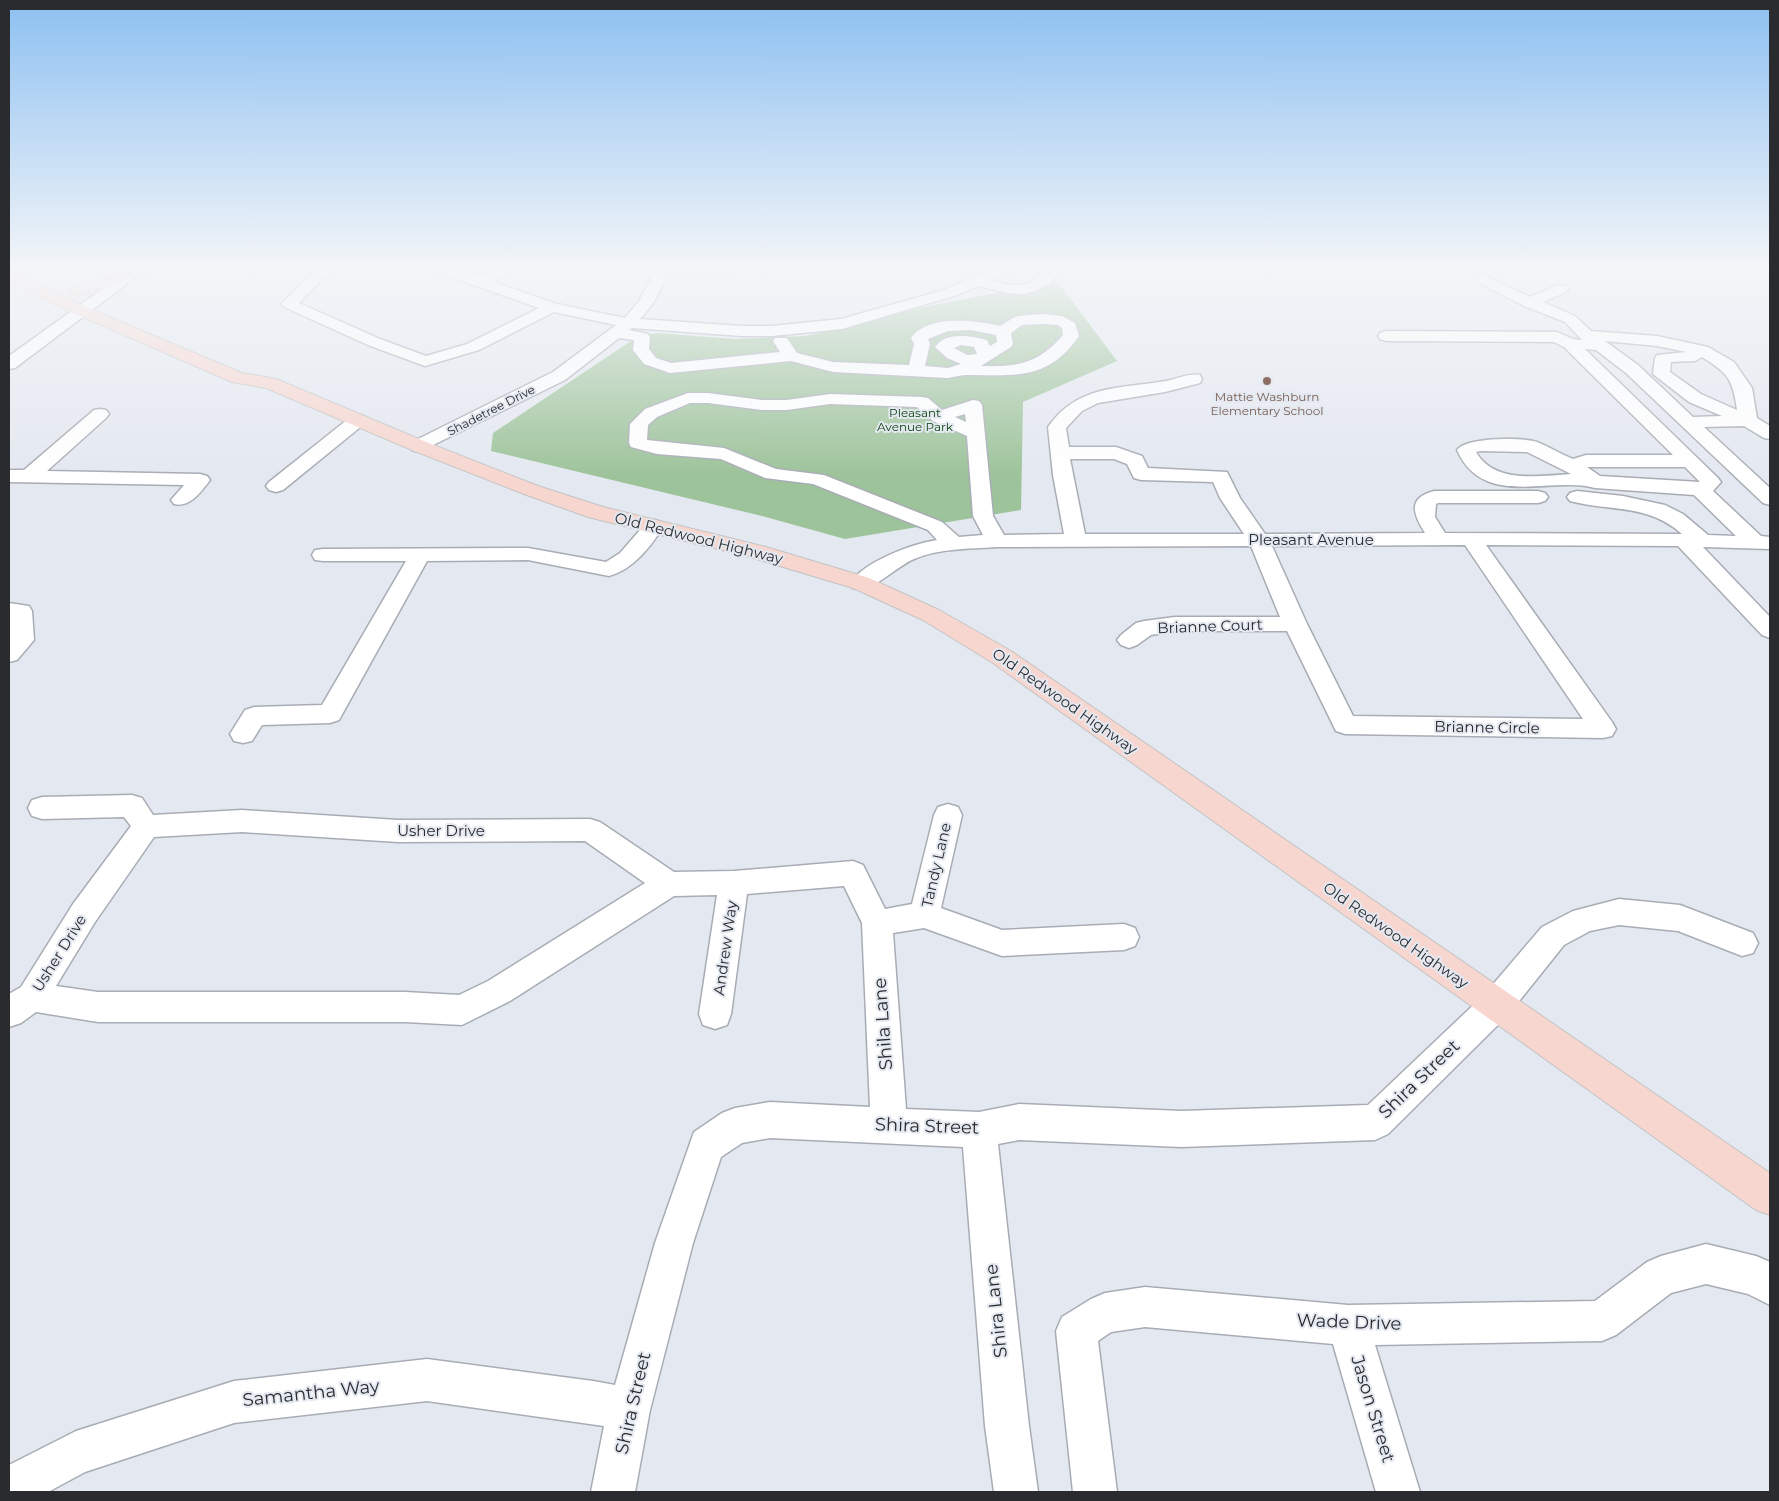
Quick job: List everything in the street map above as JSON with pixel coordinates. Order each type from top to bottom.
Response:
[{"type":"main road","name":"Old Redwood Highway","points":[[153,337],[238,378],[270,383],[419,446],[531,490],[587,509],[758,552],[861,583],[931,615],[1002,656],[1770,1196]]},
{"type":"main road","name":"Old Redwood Highway","points":[[180,337],[195,342]]},
{"type":"main road","name":"Old Redwood Highway","points":[[248,364],[266,371],[270,383]]},
{"type":"street","points":[[9,364],[46,337]]},
{"type":"street","points":[[363,337],[425,361],[473,347],[493,337]]},
{"type":"street","name":"Shadetree Drive","points":[[419,446],[559,376],[611,337]]},
{"type":"street","points":[[642,337],[641,350],[650,362],[670,368],[791,356],[833,368],[916,370],[944,374],[1017,349]]},
{"type":"street","points":[[777,337],[791,356]]},
{"type":"street","points":[[916,370],[922,344],[920,337]]},
{"type":"street","points":[[1001,337],[1017,349]]},
{"type":"street","points":[[1557,337],[1590,344],[1657,341],[1702,350],[1728,366],[1743,388],[1748,421]]},
{"type":"street","points":[[1584,337],[1690,462],[1711,482],[1709,486],[1700,489],[1595,482],[1572,466],[1530,446],[1478,445],[1466,450],[1468,456],[1486,474],[1495,478],[1533,480],[1589,479]]},
{"type":"street","points":[[922,344],[942,347],[959,340],[981,343],[976,362]]},
{"type":"street","points":[[1590,344],[1657,341]]},
{"type":"street","points":[[1590,344],[1632,369],[1770,499]]},
{"type":"street","points":[[976,362],[1001,372],[1017,349]]},
{"type":"street","points":[[1712,356],[1678,355],[1663,358],[1661,374],[1695,398],[1748,421],[1770,434]]},
{"type":"street","points":[[1076,540],[1057,427],[1079,405],[1111,395],[1178,385],[1194,379]]},
{"type":"street","points":[[953,543],[935,526],[817,479],[772,474],[724,454],[658,448],[638,443],[639,424],[651,412],[688,398],[708,398],[762,405],[787,405],[830,399],[922,402],[938,417],[977,434]]},
{"type":"street","points":[[938,417],[974,405],[983,516],[996,541]]},
{"type":"street","points":[[29,476],[100,414]]},
{"type":"street","points":[[276,486],[358,420]]},
{"type":"street","points":[[1688,422],[1748,421]]},
{"type":"street","name":"Brianne Circle","points":[[1060,453],[1116,453],[1135,460],[1141,474],[1220,476],[1230,498],[1258,539],[1295,624],[1345,725],[1603,729],[1471,539]]},
{"type":"street","points":[[1572,466],[1586,462],[1690,462]]},
{"type":"street","points":[[9,476],[200,480],[181,500]]},
{"type":"street","points":[[1700,489],[1763,543]]},
{"type":"street","points":[[1439,539],[1424,517],[1426,501],[1434,497],[1584,498],[1664,512],[1680,521],[1770,630]]},
{"type":"street","points":[[323,555],[528,554],[609,569],[628,558],[654,526]]},
{"type":"street","name":"Pleasant Avenue","points":[[861,583],[894,561],[926,548],[953,543],[996,541],[1471,539],[1694,540],[1763,543]]},
{"type":"street","points":[[243,734],[254,716],[330,714],[420,555]]},
{"type":"street","points":[[9,610],[21,611],[22,640],[9,654]]},
{"type":"street","name":"Brianne Court","points":[[1129,640],[1144,628],[1175,624],[1295,624]]},
{"type":"street","points":[[42,808],[132,806],[146,826]]},
{"type":"street","name":"Tandy Lane","points":[[924,914],[948,815]]},
{"type":"street","name":"Usher Drive","points":[[242,821],[398,831],[590,830],[669,884],[499,991],[462,1010],[396,1007],[98,1007],[20,1004],[146,826],[242,821]]},
{"type":"street","points":[[669,884],[734,883],[854,873],[877,923],[924,914],[1002,942],[1124,937]]},
{"type":"street","name":"Andrew Way","points":[[716,1014],[734,883]]},
{"type":"street","name":"Shira Street","points":[[613,1492],[629,1410],[674,1243],[707,1145],[735,1126],[770,1120],[979,1130],[1020,1122],[1181,1129],[1374,1122],[1496,1005],[1553,936],[1584,920],[1619,912],[1680,918],[1742,943]]},
{"type":"street","name":"Shila Lane","points":[[877,923],[889,1126]]},
{"type":"street","name":"Shira Lane","points":[[979,1130],[1007,1426],[1016,1492]]},
{"type":"street","name":"Wade Drive","points":[[1095,1492],[1076,1331],[1105,1313],[1145,1306],[1348,1325],[1602,1321],[1661,1276],[1706,1264],[1756,1276],[1770,1285]]},
{"type":"street","name":"Jason Street","points":[[1348,1325],[1398,1492]]},
{"type":"street","name":"Samantha Way","points":[[9,1489],[76,1453],[234,1402],[427,1380],[593,1402],[629,1410]]},
{"type":"green space","name":"Pleasant Avenue Park","points":[[637,337],[734,339],[781,337],[1099,337],[1117,361],[1023,402],[1021,510],[845,539],[762,516],[491,451],[493,433]]},
{"type":"place","name":"Mattie Washburn Elementary School","points":[[1267,381]]}]
